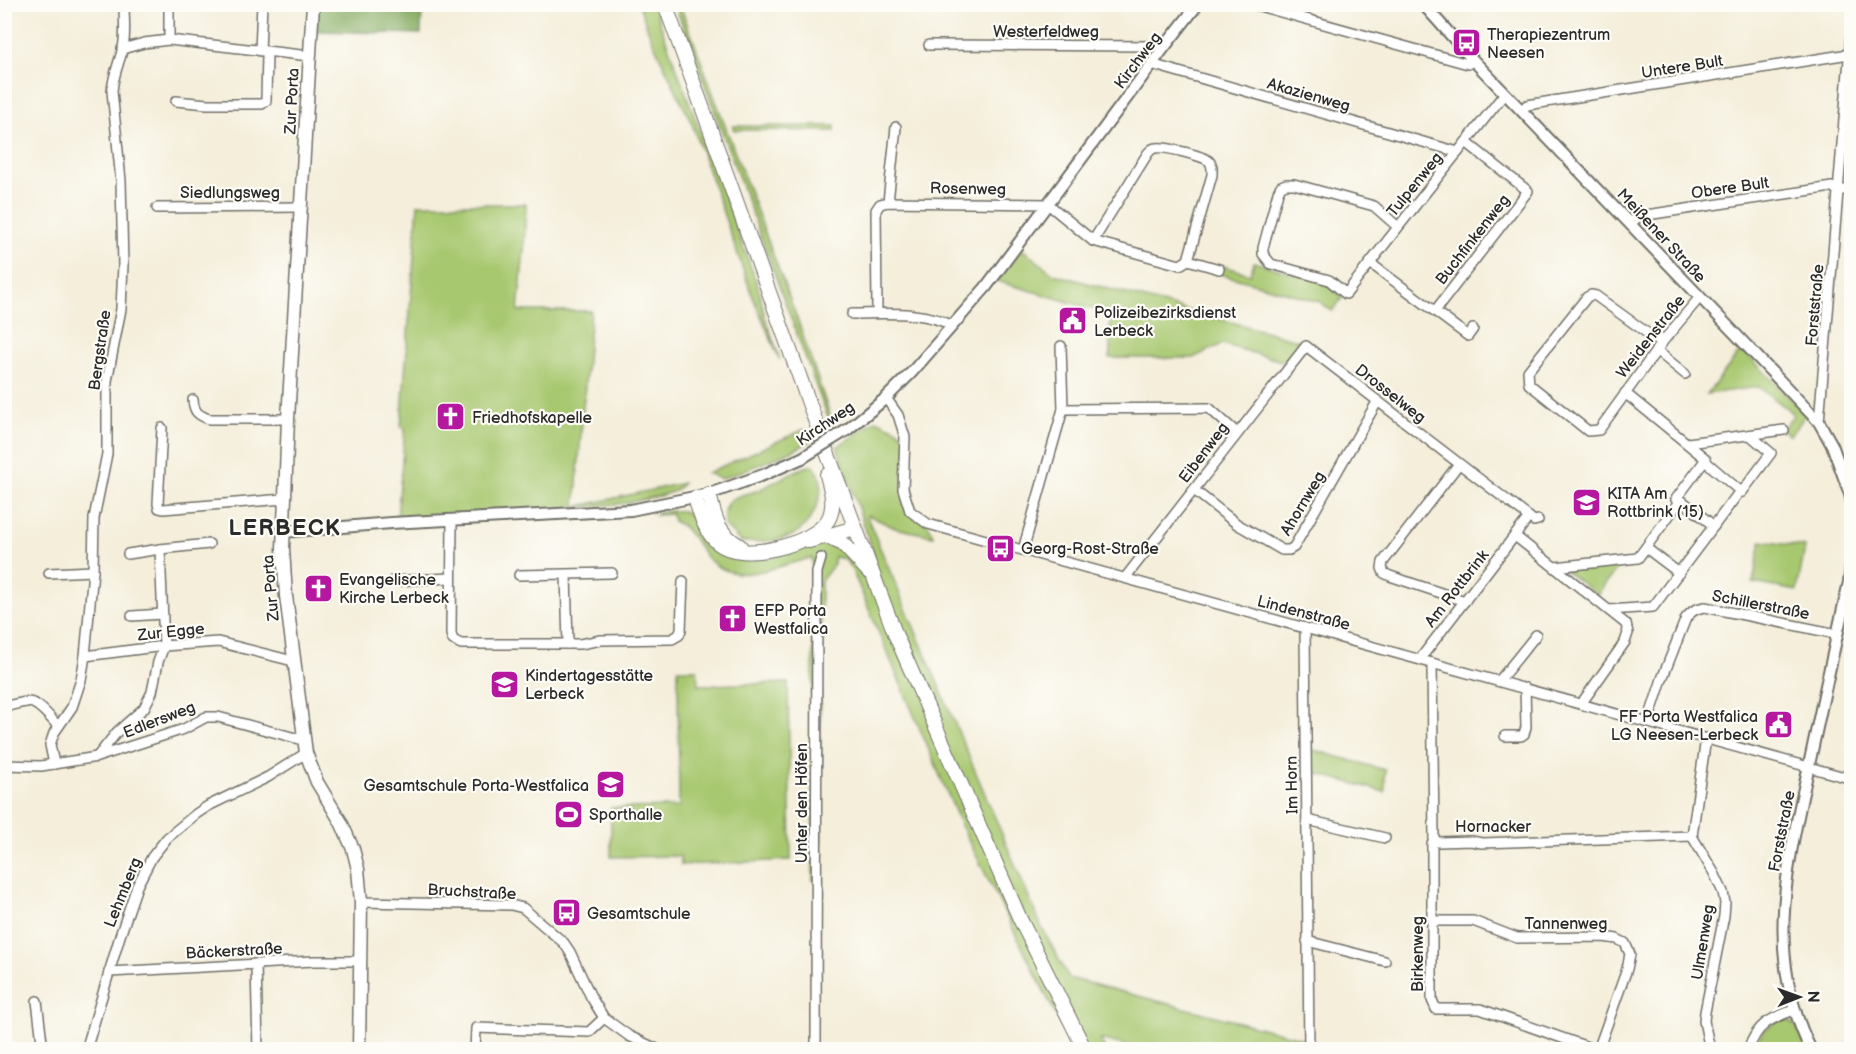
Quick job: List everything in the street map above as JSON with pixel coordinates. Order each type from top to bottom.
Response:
[{"type":"main road","name":"Zur Porta","points":[[313,4],[283,532],[286,597],[303,740],[317,782],[341,822],[353,849],[358,869],[361,902],[359,1050]]},
{"type":"main road","points":[[665,4],[822,439],[896,636],[984,839],[1084,1050]]},
{"type":"main road","points":[[822,439],[823,464],[832,498],[832,509],[823,534]]},
{"type":"main road","points":[[709,494],[718,526],[725,537],[753,552]]},
{"type":"main road","points":[[695,498],[707,531],[718,543],[741,553],[787,545],[853,523]]},
{"type":"main road","points":[[823,534],[843,544],[872,575]]},
{"type":"street","name":"Bergstraße","points":[[54,764],[50,745],[58,726],[72,707],[81,680],[85,656],[93,570],[94,518],[107,454],[107,381],[121,309],[123,265],[121,181],[112,91],[113,79],[123,49],[124,4]]},
{"type":"street","points":[[169,4],[169,40]]},
{"type":"street","points":[[176,101],[207,104],[262,104],[266,101],[262,4]]},
{"type":"street","name":"Kirchweg","points":[[283,532],[631,510],[709,494],[802,458],[847,430],[886,398],[912,372],[992,279],[1198,4]]},
{"type":"street","points":[[1252,4],[1468,64],[1473,60]]},
{"type":"street","name":"Meißener Straße","points":[[1430,7],[1473,60],[1819,422],[1832,445],[1850,494],[1851,503]]},
{"type":"street","name":"Forststraße","points":[[1819,422],[1851,24]]},
{"type":"street","points":[[123,49],[144,43],[169,40],[310,56]]},
{"type":"street","name":"Westerfeldweg","points":[[929,45],[1157,46],[1163,49]]},
{"type":"street","name":"Untere Bult","points":[[1522,110],[1527,105],[1849,54]]},
{"type":"street","name":"Akazienweg","points":[[1151,64],[1458,152]]},
{"type":"street","name":"Tulpenweg","points":[[1398,227],[1374,206],[1294,184],[1286,184],[1281,186],[1263,254],[1271,264],[1329,280],[1346,294],[1505,93]]},
{"type":"street","points":[[877,308],[876,210],[880,204],[888,202],[896,127]]},
{"type":"street","name":"Buchfinkenweg","points":[[1435,311],[1528,191],[1466,142]]},
{"type":"street","points":[[1048,204],[1093,241],[1180,265],[1188,260],[1212,175],[1209,162],[1203,158],[1164,148],[1157,147],[1148,153],[1093,241]]},
{"type":"street","name":"Obere Bult","points":[[1630,223],[1640,216],[1651,214],[1832,188],[1851,190]]},
{"type":"street","name":"Rosenweg","points":[[888,202],[1048,204]]},
{"type":"street","name":"Siedlungsweg","points":[[157,208],[302,207]]},
{"type":"street","points":[[1188,260],[1219,269]]},
{"type":"street","points":[[1370,263],[1468,336],[1473,329]]},
{"type":"street","name":"Weidenstraße","points":[[1664,340],[1654,338],[1596,296],[1591,295],[1587,297],[1528,371],[1528,379],[1532,387],[1588,431],[1599,430],[1664,340],[1700,297]]},
{"type":"street","points":[[852,314],[934,318],[952,326]]},
{"type":"street","points":[[1023,550],[1063,409],[1061,346]]},
{"type":"street","name":"Drosselweg","points":[[1306,346],[1528,517]]},
{"type":"street","name":"Eibenweg","points":[[1125,578],[1306,346]]},
{"type":"street","points":[[1656,351],[1685,374]]},
{"type":"street","name":"Weidenstraße","points":[[1625,393],[1688,443],[1706,459],[1704,461],[1740,491]]},
{"type":"street","name":"Lindenstraße","points":[[886,398],[898,415],[905,437],[903,489],[910,511],[928,524],[1851,779]]},
{"type":"street","points":[[192,400],[195,411],[200,416],[209,419],[288,419]]},
{"type":"street","name":"Ahornweg","points":[[1194,490],[1237,524],[1282,550],[1289,550],[1294,547],[1377,402]]},
{"type":"street","points":[[1063,409],[1209,408],[1237,433]]},
{"type":"street","points":[[162,428],[158,504],[162,509],[284,499]]},
{"type":"street","points":[[1688,443],[1784,430]]},
{"type":"street","points":[[1609,610],[1653,607],[1771,453],[1750,435]]},
{"type":"street","points":[[1555,567],[1638,558],[1704,461]]},
{"type":"street","points":[[1458,465],[1383,562],[1382,568],[1384,573],[1390,576],[1465,601]]},
{"type":"street","points":[[1678,500],[1714,526]]},
{"type":"street","points":[[1528,517],[1534,521],[1539,520]]},
{"type":"street","name":"Am Rottbrink","points":[[1420,659],[1528,517]]},
{"type":"street","points":[[452,520],[451,634],[453,640],[461,644],[580,644],[601,640],[672,639],[681,630],[683,581]]},
{"type":"street","points":[[1515,536],[1626,624],[1628,633],[1625,642],[1581,704]]},
{"type":"street","points":[[128,554],[209,544]]},
{"type":"street","points":[[1646,548],[1679,573]]},
{"type":"street","points":[[97,757],[117,732],[144,708],[152,692],[164,646],[160,549]]},
{"type":"street","name":"Unter den Höfen","points":[[816,1050],[817,572],[821,558]]},
{"type":"street","name":"Forststraße","points":[[1811,1050],[1794,1010],[1784,959],[1782,914],[1789,859],[1838,634],[1851,560]]},
{"type":"street","points":[[49,573],[93,570]]},
{"type":"street","points":[[519,575],[612,573]]},
{"type":"street","points":[[566,575],[568,644]]},
{"type":"street","points":[[392,581],[451,578]]},
{"type":"street","name":"Schillerstraße","points":[[1648,722],[1662,679],[1686,618],[1691,611],[1705,607],[1838,634]]},
{"type":"street","points":[[132,616],[162,614]]},
{"type":"street","name":"Im Horn","points":[[1305,628],[1309,1050]]},
{"type":"street","points":[[1499,681],[1536,635]]},
{"type":"street","name":"Zur Egge","points":[[85,656],[218,642],[293,661]]},
{"type":"street","name":"Hornacker","points":[[1432,663],[1434,839],[1438,842],[1482,843],[1692,836]]},
{"type":"street","points":[[1505,736],[1524,734],[1526,727],[1525,688]]},
{"type":"street","points":[[4,706],[30,702],[58,726]]},
{"type":"street","name":"Edlersweg","points":[[4,765],[41,766],[97,757],[184,729],[206,717],[218,717],[303,740]]},
{"type":"street","points":[[1692,836],[1706,738]]},
{"type":"street","name":"Lehmberg","points":[[86,1050],[137,886],[152,857],[167,838],[208,806],[268,777],[306,753]]},
{"type":"street","points":[[1307,820],[1385,838]]},
{"type":"street","name":"Ulmenweg","points":[[1692,836],[1714,873],[1723,892],[1725,903],[1704,1021],[1710,1050]]},
{"type":"street","name":"Birkenweg","points":[[1434,839],[1432,844],[1432,1000],[1436,1009],[1480,1009],[1597,1050]]},
{"type":"street","name":"Bruchstraße","points":[[361,902],[510,905],[523,908],[564,943],[604,1018],[629,1036],[658,1050]]},
{"type":"street","name":"Tannenweg","points":[[1432,921],[1473,921],[1517,938],[1603,937],[1625,943],[1630,954],[1627,969],[1597,1050]]},
{"type":"street","points":[[1307,941],[1385,961]]},
{"type":"street","name":"Bäckerstraße","points":[[109,972],[360,961]]},
{"type":"street","points":[[256,964],[258,1050]]},
{"type":"street","points":[[37,1001],[43,1050]]},
{"type":"street","points":[[1748,1050],[1752,1039],[1764,1023],[1794,1010]]},
{"type":"street","points":[[475,1050],[476,1028],[589,1032],[604,1018]]},
{"type":"green space","points":[[365,4],[422,5],[421,34],[316,31],[317,6],[365,6]]},
{"type":"green space","points":[[639,5],[653,5],[758,286],[765,317],[780,360],[752,295],[692,124],[651,38]]},
{"type":"green space","points":[[675,5],[680,5],[799,324],[834,427],[832,429]]},
{"type":"green space","points":[[733,126],[835,126],[835,131],[734,130]]},
{"type":"green space","points":[[418,204],[526,204],[518,311],[591,311],[575,507],[683,483],[675,491],[627,503],[586,507],[397,519],[405,428],[401,427]]},
{"type":"green space","points":[[1022,249],[1054,274],[1308,343],[1292,364],[1222,344],[1193,358],[1110,358],[1110,314],[997,281]]},
{"type":"green space","points":[[1254,262],[1323,282],[1343,297],[1332,311],[1320,302],[1220,274],[1223,266],[1250,274]]},
{"type":"green space","points":[[1742,349],[1806,415],[1790,435],[1782,430],[1794,414],[1759,387],[1707,394]]},
{"type":"green space","points":[[876,420],[898,430],[907,438],[905,489],[914,509],[926,520],[933,536],[895,528],[868,515],[867,517],[1042,928],[1069,978],[1304,1039],[1304,1049],[1141,1049],[1100,1039],[1105,1049],[1073,1049],[961,825],[852,570],[845,559],[834,557],[834,564],[821,581],[822,882],[813,881],[812,558],[769,570],[742,573],[728,571],[716,565],[704,554],[687,531],[673,521],[672,514],[656,515],[659,512],[677,511],[688,514],[714,547],[728,557],[742,560],[756,559],[816,545],[829,546],[841,551],[854,564],[874,554],[837,447]]},
{"type":"green space","points":[[805,429],[810,442],[788,453],[721,479],[707,473]]},
{"type":"green space","points":[[813,465],[820,478],[820,494],[815,510],[799,531],[774,540],[741,542],[724,525],[725,508],[733,499]]},
{"type":"green space","points":[[1761,541],[1805,547],[1797,591],[1753,583]]},
{"type":"green space","points":[[1621,563],[1597,595],[1563,569]]},
{"type":"green space","points":[[678,669],[697,669],[698,685],[788,683],[791,860],[681,865],[680,856],[611,857],[611,808],[679,807]]},
{"type":"green space","points":[[1310,749],[1385,770],[1385,792],[1311,772]]},
{"type":"green space","points":[[1782,1019],[1792,1022],[1806,1049],[1754,1050],[1764,1031]]},
{"type":"place","name":"Therapiezentrum Neesen","points":[[1466,43]]},
{"type":"place","name":"Polizeibezirksdienst Lerbeck","points":[[1073,321]]},
{"type":"place","name":"Friedhofskapelle","points":[[451,417]]},
{"type":"place","name":"KITA Am Rottbrink (15)","points":[[1586,502]]},
{"type":"place","name":"Georg-Rost-Straße","points":[[1000,548]]},
{"type":"place","name":"Evangelische Kirche Lerbeck","points":[[318,588]]},
{"type":"place","name":"EFP Porta Westfalica","points":[[733,619]]},
{"type":"place","name":"Kindertagesstätte Lerbeck","points":[[504,684]]},
{"type":"place","name":"FF Porta Westfalica LG Neesen-Lerbeck","points":[[1779,725]]},
{"type":"place","name":"Gesamtschule Porta-Westfalica","points":[[610,785]]},
{"type":"place","name":"Sporthalle","points":[[568,814]]},
{"type":"place","name":"Gesamtschule","points":[[566,913]]},
{"type":"district","name":"LERBECK","points":[[285,527]]}]
